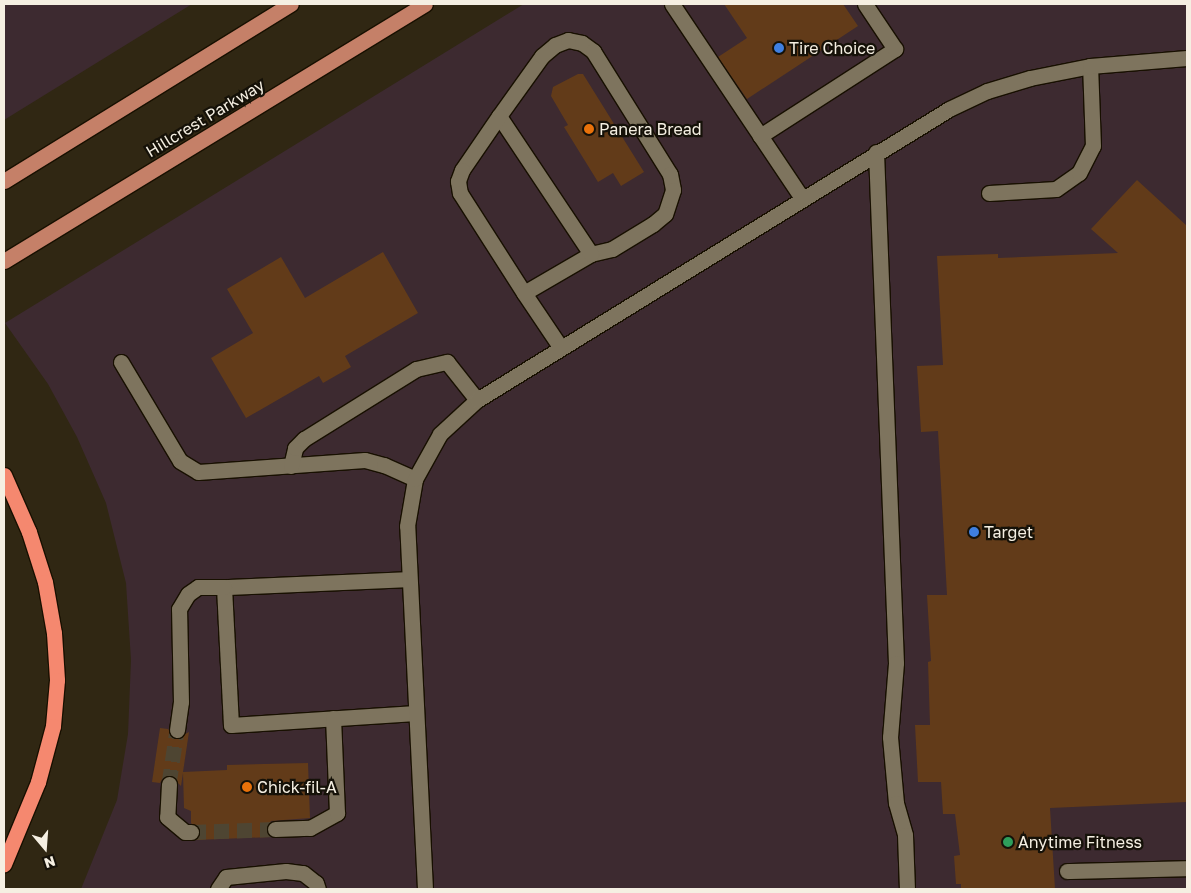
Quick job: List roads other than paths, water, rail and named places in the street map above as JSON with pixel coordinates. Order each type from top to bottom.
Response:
[{"type":"highway","points":[[4,475],[29,532],[45,582],[54,632],[57,680],[53,726],[38,782],[4,864]]},
{"type":"main road","points":[[4,181],[291,4]]},
{"type":"main road","name":"Hillcrest Parkway","points":[[4,261],[425,4]]},
{"type":"lane","points":[[672,4],[802,198]]},
{"type":"lane","points":[[760,136],[895,49],[865,4]]},
{"type":"lane","points":[[524,293],[591,254],[612,249],[653,224],[665,214],[673,190],[670,174],[593,51],[582,43],[568,40],[555,44],[542,56],[462,170],[458,181],[460,193],[524,293],[561,348]]},
{"type":"lane","points":[[425,889],[407,526],[415,479],[440,434],[477,400],[876,152],[949,109],[987,91],[1030,78],[1090,66],[1187,58]]},
{"type":"lane","points":[[989,193],[1056,189],[1079,173],[1093,146],[1090,66]]},
{"type":"lane","points":[[500,116],[591,254]]},
{"type":"lane","points":[[876,152],[896,663],[890,737],[896,804],[905,835],[908,889]]},
{"type":"lane","points":[[121,362],[180,461],[187,468],[198,472],[365,460],[384,465],[415,479]]},
{"type":"lane","points":[[291,466],[294,448],[304,440],[416,369],[447,362],[477,400]]},
{"type":"lane","points":[[177,730],[182,702],[179,609],[188,594],[198,587],[409,579]]},
{"type":"lane","points":[[224,587],[231,725],[416,713]]},
{"type":"lane","points":[[275,829],[310,828],[337,813],[333,718]]},
{"type":"lane","points":[[169,784],[167,817],[185,832],[191,832]]},
{"type":"lane","points":[[1067,871],[1187,868]]},
{"type":"lane","points":[[218,889],[226,877],[286,871],[303,874],[316,883],[318,889]]},
{"type":"tunnel","points":[[169,784],[177,730]]},
{"type":"tunnel","points":[[191,832],[275,829]]},
{"type":"place","name":"Tire Choice","points":[[779,48]]},
{"type":"place","name":"Panera Bread","points":[[589,129]]},
{"type":"place","name":"Target","points":[[974,532]]},
{"type":"place","name":"Chick-fil-A","points":[[247,787]]},
{"type":"place","name":"Anytime Fitness","points":[[1008,842]]}]
